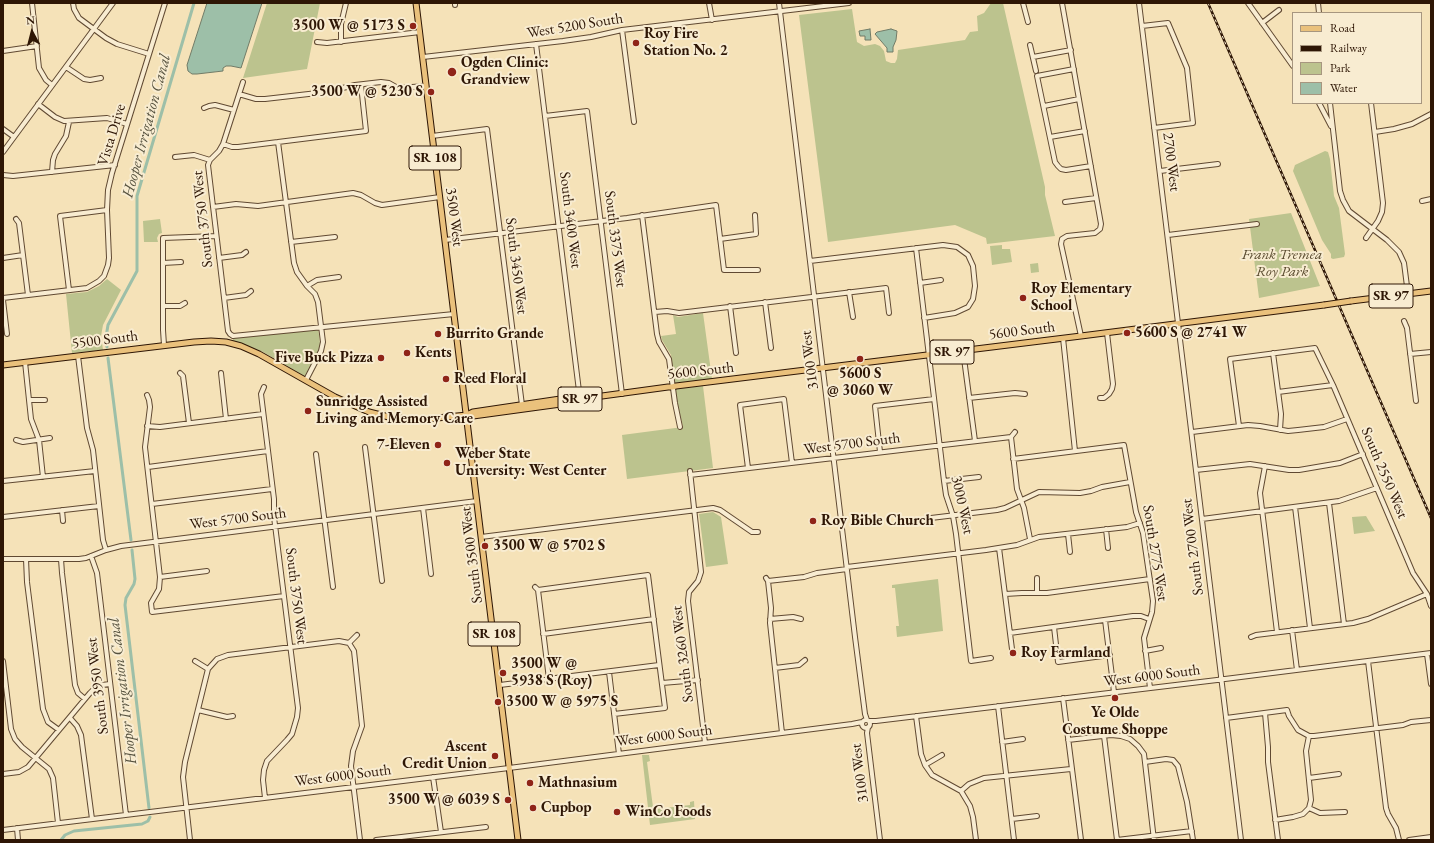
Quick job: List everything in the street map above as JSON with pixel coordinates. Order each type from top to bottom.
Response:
[{"type":"main road","name":"3500 West","points":[[416,3],[454,314]]},
{"type":"main road","name":"SR 97","points":[[1408,294],[1431,291]]},
{"type":"main road","name":"5600 South","points":[[467,415],[473,412],[567,398],[580,399],[622,394],[1408,294]]},
{"type":"main road","name":"South 3500 West","points":[[454,314],[518,840]]},
{"type":"main road","name":"5500 South","points":[[3,364],[211,341],[226,342],[241,346],[260,354],[306,380]]},
{"type":"main road","name":"SR 97","points":[[306,380],[352,405],[369,412],[389,417],[417,420],[467,415]]},
{"type":"main road","name":"5600 South","points":[[467,415],[473,416],[568,403],[580,399]]},
{"type":"street","points":[[32,3],[39,68],[42,74],[52,85]]},
{"type":"street","points":[[73,3],[74,9],[79,18],[106,38],[117,44],[149,54]]},
{"type":"street","points":[[3,152],[113,3]]},
{"type":"street","name":"Vista Drive","points":[[69,290],[87,288],[99,281],[104,276],[108,265],[108,190],[165,3]]},
{"type":"street","points":[[341,42],[341,24],[346,3]]},
{"type":"street","points":[[709,3],[712,20]]},
{"type":"street","name":"3100 West","points":[[778,3],[880,840]]},
{"type":"street","name":"West 5200 South","points":[[423,57],[591,37],[622,30],[849,3]]},
{"type":"street","points":[[1023,3],[1028,22]]},
{"type":"street","points":[[1062,3],[1101,224],[1100,230],[1095,233],[1067,236],[1062,240],[1061,244],[1081,336]]},
{"type":"street","name":"2700 West","points":[[1139,3],[1179,324]]},
{"type":"street","points":[[1248,3],[1292,65]]},
{"type":"street","points":[[1262,23],[1279,10]]},
{"type":"street","points":[[1142,26],[1168,23],[1187,68],[1194,123],[1154,128]]},
{"type":"street","points":[[622,30],[634,122]]},
{"type":"street","points":[[317,42],[341,42],[420,32]]},
{"type":"street","name":"South 3400 West","points":[[536,44],[580,399]]},
{"type":"street","points":[[1030,45],[1055,162],[1061,169],[1066,170],[1091,166]]},
{"type":"street","points":[[3,50],[36,46]]},
{"type":"street","points":[[1033,57],[1071,50]]},
{"type":"street","points":[[66,67],[84,79],[90,80],[101,78]]},
{"type":"street","points":[[1037,73],[1074,69]]},
{"type":"street","name":"South 3750 West","points":[[243,82],[223,144],[219,151],[210,160],[208,171],[228,331],[233,336],[320,326]]},
{"type":"street","points":[[239,94],[256,99],[265,99],[326,92],[382,82],[398,88],[426,86]]},
{"type":"street","points":[[223,144],[238,147],[366,131],[360,85]]},
{"type":"street","points":[[1044,106],[1079,99]]},
{"type":"street","points":[[38,104],[59,119],[69,122],[107,118],[127,124]]},
{"type":"street","points":[[1320,104],[1333,131]]},
{"type":"street","points":[[1330,104],[1340,191],[1343,200],[1350,212],[1387,240],[1399,252],[1404,264],[1408,294]]},
{"type":"street","points":[[1366,238],[1382,212],[1383,203],[1371,104]]},
{"type":"street","points":[[204,108],[215,105],[234,110]]},
{"type":"street","name":"South 3375 West","points":[[545,116],[586,110],[622,394]]},
{"type":"street","points":[[1374,132],[1412,124],[1431,114]]},
{"type":"street","points":[[52,172],[52,160],[54,154],[66,136],[69,122]]},
{"type":"street","name":"South 3450 West","points":[[432,136],[489,128],[500,234],[522,405]]},
{"type":"street","points":[[3,129],[14,137]]},
{"type":"street","points":[[1050,137],[1085,131]]},
{"type":"street","points":[[278,142],[294,263],[297,272],[315,294],[318,302],[322,342],[321,352],[306,380]]},
{"type":"street","points":[[175,157],[194,155],[210,160]]},
{"type":"street","points":[[1160,171],[1218,164]]},
{"type":"street","points":[[3,175],[13,176],[115,165]]},
{"type":"street","points":[[212,208],[236,204],[258,206],[353,193],[361,194],[375,203],[382,205],[440,198]]},
{"type":"street","points":[[1065,202],[1096,198]]},
{"type":"street","points":[[1422,201],[1431,199]]},
{"type":"street","points":[[445,240],[716,205],[724,270],[758,270]]},
{"type":"street","points":[[7,334],[3,299],[69,290],[60,216],[107,210]]},
{"type":"street","points":[[642,215],[657,334],[659,342],[669,359],[672,387],[680,427]]},
{"type":"street","points":[[720,239],[756,234],[755,215]]},
{"type":"street","points":[[16,218],[19,223],[28,295]]},
{"type":"street","points":[[1168,235],[1257,224]]},
{"type":"street","points":[[164,345],[163,238],[216,236]]},
{"type":"street","points":[[292,242],[335,237]]},
{"type":"street","points":[[810,261],[916,248],[950,245],[957,246],[964,251],[973,266],[975,286],[974,299],[968,307],[956,314],[924,318]]},
{"type":"street","name":"3000 West","points":[[916,248],[944,481],[946,495],[953,516],[959,554],[972,660],[991,658]]},
{"type":"street","points":[[219,258],[242,255],[246,252]]},
{"type":"street","points":[[3,258],[23,255]]},
{"type":"street","points":[[163,263],[180,262]]},
{"type":"street","points":[[307,286],[317,280],[339,277]]},
{"type":"street","points":[[920,283],[941,280]]},
{"type":"street","points":[[655,312],[667,311],[679,313],[886,288],[889,313]]},
{"type":"street","points":[[224,298],[246,295],[251,291]]},
{"type":"street","points":[[849,292],[853,317]]},
{"type":"street","points":[[765,302],[771,348]]},
{"type":"street","points":[[163,306],[180,306],[185,303]]},
{"type":"street","points":[[730,306],[736,353]]},
{"type":"street","points":[[320,326],[454,314]]},
{"type":"street","points":[[1404,321],[1407,328],[1416,401]]},
{"type":"street","name":"South 2700 West","points":[[1179,324],[1241,840]]},
{"type":"street","points":[[1100,398],[1109,394],[1113,384],[1107,333]]},
{"type":"street","points":[[1013,458],[1075,451],[1063,338]]},
{"type":"street","name":"South 2550 West","points":[[1273,353],[1315,348],[1333,385],[1413,573],[1427,594],[1431,606]]},
{"type":"street","points":[[963,351],[975,441]]},
{"type":"street","points":[[1410,354],[1431,352]]},
{"type":"street","points":[[1239,426],[1230,359],[1273,353],[1281,414],[1280,430]]},
{"type":"street","points":[[78,356],[86,428],[93,450],[103,540],[106,550]]},
{"type":"street","points":[[25,362],[31,419],[39,440],[43,477]]},
{"type":"street","points":[[180,373],[183,376],[189,423]]},
{"type":"street","points":[[221,373],[226,419]]},
{"type":"street","points":[[1278,392],[1333,385]]},
{"type":"street","name":"South 3750 West","points":[[264,387],[261,394],[263,414],[275,527],[298,708],[296,726],[290,737],[267,761],[263,780],[265,798]]},
{"type":"street","points":[[969,398],[1015,393],[1025,394]]},
{"type":"street","points":[[147,395],[150,407],[145,447],[160,577],[159,589],[152,603],[152,612],[284,596]]},
{"type":"street","points":[[748,468],[740,405],[784,399],[792,463]]},
{"type":"street","points":[[880,452],[875,406],[934,399]]},
{"type":"street","points":[[29,400],[45,400]]},
{"type":"street","points":[[147,426],[160,427],[263,414]]},
{"type":"street","points":[[1192,432],[1239,426],[1260,426],[1280,430],[1298,430],[1324,427],[1347,419]]},
{"type":"street","points":[[1015,432],[1010,437],[1018,489],[1030,539]]},
{"type":"street","name":"West 5700 South","points":[[690,473],[748,468],[1010,437]]},
{"type":"street","points":[[16,440],[23,442],[50,438]]},
{"type":"street","name":"South 2775 West","points":[[1075,451],[1124,445],[1130,482],[1143,533],[1153,605],[1144,638],[1150,688]]},
{"type":"street","points":[[365,447],[382,581]]},
{"type":"street","points":[[148,467],[268,451]]},
{"type":"street","points":[[316,454],[333,587]]},
{"type":"street","points":[[1196,470],[1250,464],[1289,470],[1299,470],[1340,463],[1362,454]]},
{"type":"street","points":[[1265,466],[1260,493],[1277,632]]},
{"type":"street","points":[[3,481],[95,471]]},
{"type":"street","name":"South 3260 West","points":[[690,473],[701,572],[698,581],[689,592],[688,601],[705,743]]},
{"type":"street","points":[[944,481],[979,476]]},
{"type":"street","points":[[931,518],[997,510],[1005,508],[1039,492],[1080,493],[1130,482]]},
{"type":"street","points":[[1202,519],[1329,503],[1350,499],[1377,488]]},
{"type":"street","points":[[152,504],[272,489]]},
{"type":"street","name":"West 5700 South","points":[[3,559],[79,559],[121,546],[477,502]]},
{"type":"street","points":[[1329,503],[1344,624]]},
{"type":"street","points":[[3,517],[99,506]]},
{"type":"street","points":[[1295,507],[1310,628]]},
{"type":"street","points":[[423,508],[431,574]]},
{"type":"street","points":[[482,537],[717,509],[752,532],[758,532]]},
{"type":"street","points":[[62,510],[63,521]]},
{"type":"street","points":[[782,733],[770,619],[771,608],[767,580],[804,577],[817,573],[847,568],[1000,548],[1017,545],[1030,539],[1127,527],[1140,523]]},
{"type":"street","points":[[1106,529],[1108,548]]},
{"type":"street","points":[[1068,534],[1070,552]]},
{"type":"street","points":[[1000,548],[1012,649]]},
{"type":"street","name":"South 3950 West","points":[[91,556],[97,573],[126,815]]},
{"type":"street","points":[[26,559],[27,582],[43,709],[48,722],[59,730]]},
{"type":"street","points":[[61,559],[75,685],[78,693],[85,699]]},
{"type":"street","points":[[160,577],[207,571]]},
{"type":"street","points":[[549,679],[537,588],[648,575],[665,708],[614,714]]},
{"type":"street","points":[[1037,578],[1037,593]]},
{"type":"street","points":[[1005,594],[1047,592],[1150,579]]},
{"type":"street","points":[[1251,637],[1277,632],[1344,624],[1368,619],[1427,594]]},
{"type":"street","points":[[1010,633],[1133,616],[1141,616],[1149,619]]},
{"type":"street","points":[[770,619],[793,617],[801,619]]},
{"type":"street","points":[[543,634],[654,619]]},
{"type":"street","points":[[1105,620],[1114,692]]},
{"type":"street","points":[[1054,627],[1058,662],[1110,655]]},
{"type":"street","points":[[1292,630],[1297,670]]},
{"type":"street","points":[[349,643],[357,635]]},
{"type":"street","points":[[190,840],[183,777],[208,668],[217,659],[228,655],[339,641],[349,643],[354,651],[362,717],[362,726],[351,758],[360,840]]},
{"type":"street","points":[[1145,650],[1161,648]]},
{"type":"street","points":[[1429,653],[1431,684]]},
{"type":"street","name":"West 6000 South","points":[[3,830],[916,716],[1222,680],[1429,653]]},
{"type":"street","points":[[3,660],[11,729],[15,739],[22,748],[49,769],[52,778],[58,823]]},
{"type":"street","points":[[776,668],[798,665],[805,660]]},
{"type":"street","points":[[195,661],[208,668]]},
{"type":"street","points":[[1368,661],[1386,808],[1396,828],[1399,840]]},
{"type":"street","points":[[500,685],[659,665]]},
{"type":"street","points":[[609,672],[619,754]]},
{"type":"street","points":[[662,683],[698,680]]},
{"type":"street","points":[[3,774],[19,772],[28,767],[95,688],[110,684]]},
{"type":"street","points":[[1063,698],[1081,840]]},
{"type":"street","points":[[998,706],[1014,840]]},
{"type":"street","points":[[198,710],[227,717],[233,716]]},
{"type":"street","points":[[1226,718],[1287,710],[1298,730],[1309,736],[1376,729],[1431,720]]},
{"type":"street","points":[[1265,713],[1268,762],[1278,840]]},
{"type":"street","points":[[916,716],[921,754],[925,765],[932,775],[961,791],[970,806],[976,840]]},
{"type":"street","points":[[70,718],[77,726],[81,735],[92,819]]},
{"type":"street","points":[[1068,740],[1104,736],[1121,736],[1130,739],[1138,746],[1144,754],[1154,838]]},
{"type":"street","points":[[1104,736],[1117,840],[1154,838],[1192,830]]},
{"type":"street","points":[[1275,820],[1303,814],[1309,808],[1311,800],[1306,751],[1309,736]]},
{"type":"street","points":[[1002,742],[1023,739]]},
{"type":"street","points":[[925,765],[942,755]]},
{"type":"street","points":[[1145,762],[1166,759],[1174,760],[1178,766],[1181,772],[1193,840]]},
{"type":"street","points":[[961,791],[975,780],[1071,768]]},
{"type":"street","points":[[1309,778],[1339,774]]},
{"type":"street","points":[[433,777],[441,832]]},
{"type":"street","points":[[1309,808],[1320,813],[1327,814],[1345,812]]},
{"type":"street","points":[[1012,819],[1037,816]]},
{"type":"street","points":[[376,840],[486,827]]},
{"type":"street","points":[[17,828],[18,840]]},
{"type":"street","points":[[1409,840],[1431,837]]},
{"type":"green space","points":[[267,3],[320,3],[307,69],[243,78]]},
{"type":"green space","points":[[991,3],[1003,3],[1055,236],[987,244],[986,238],[955,225],[828,242],[799,15],[852,9],[857,42],[864,46],[875,44],[880,46],[884,51],[886,61],[895,63],[898,50],[965,40],[970,32],[978,31],[977,16],[984,13]]},
{"type":"green space","points":[[1325,151],[1328,152],[1330,159],[1334,196],[1339,208],[1345,254],[1344,257],[1333,259],[1331,258],[1331,254],[1322,240],[1293,171],[1295,165]]},
{"type":"green space","name":"Frank Tremea Roy Park","points":[[1291,213],[1320,286],[1259,298],[1249,219]]},
{"type":"green space","points":[[160,219],[162,233],[159,234],[157,238],[158,242],[144,242],[143,221]]},
{"type":"green space","points":[[1002,245],[1002,249],[1010,249],[1012,262],[992,265],[990,246]]},
{"type":"green space","points":[[1038,263],[1039,272],[1031,273],[1030,264]]},
{"type":"green space","points":[[107,279],[121,290],[103,325],[101,336],[103,350],[72,353],[66,294],[87,292],[99,286]]},
{"type":"green space","points":[[703,313],[712,379],[674,383],[671,355],[661,336],[676,334],[673,315],[678,317]]},
{"type":"green space","points":[[318,327],[320,343],[319,354],[306,377],[263,352],[233,341],[233,337]]},
{"type":"green space","points":[[703,386],[713,468],[627,479],[622,435],[683,427],[675,389]]},
{"type":"green space","points":[[713,512],[721,517],[728,564],[706,567],[699,514]]},
{"type":"green space","points":[[1366,516],[1375,531],[1354,534],[1352,517]]},
{"type":"green space","points":[[938,579],[943,631],[897,637],[896,626],[899,626],[895,588],[892,588],[892,585]]},
{"type":"green space","points":[[642,755],[649,755],[650,761],[647,762],[653,807],[656,806],[657,809],[690,805],[690,802],[694,801],[695,819],[650,825]]},
{"type":"water","points":[[207,3],[262,3],[241,68],[226,66],[223,68],[223,71],[197,74],[192,74],[188,71],[187,65]]},
{"type":"water","points":[[870,29],[871,40],[865,40],[865,36],[860,36],[859,31]]},
{"type":"water","points":[[891,29],[897,31],[896,40],[893,47],[893,52],[887,52],[887,48],[875,34],[877,32]]},
{"type":"waterway","name":"Hooper Irrigation Canal","points":[[107,347],[106,337],[108,325],[137,271],[137,196],[194,3]]},
{"type":"waterway","name":"Hooper Irrigation Canal","points":[[108,358],[131,540]]},
{"type":"waterway","name":"Hooper Irrigation Canal","points":[[132,550],[135,579],[134,584],[126,598],[125,605],[149,808]]},
{"type":"waterway","name":"Hooper Irrigation Canal","points":[[61,840],[65,835],[74,831],[142,824],[148,821],[150,817]]},
{"type":"railway","points":[[1208,3],[1431,518]]},
{"type":"place","name":"3500 W @ 5173 S","points":[[413,26]]},
{"type":"place","name":"Roy Fire Station No. 2","points":[[636,43]]},
{"type":"place","name":"Ogden Clinic: Grandview","points":[[452,72]]},
{"type":"place","name":"3500 W @ 5230 S","points":[[431,92]]},
{"type":"place","name":"Roy Elementary School","points":[[1023,298]]},
{"type":"place","name":"5600 S @ 2741 W","points":[[1127,333]]},
{"type":"place","name":"Burrito Grande","points":[[438,334]]},
{"type":"place","name":"Kents","points":[[407,353]]},
{"type":"place","name":"Five Buck Pizza","points":[[381,358]]},
{"type":"place","name":"5600 S @ 3060 W","points":[[860,359]]},
{"type":"place","name":"Reed Floral","points":[[446,379]]},
{"type":"place","name":"Sunridge Assisted Living and Memory Care","points":[[308,411]]},
{"type":"place","name":"7-Eleven","points":[[438,445]]},
{"type":"place","name":"Weber State University: West Center","points":[[447,463]]},
{"type":"place","name":"Roy Bible Church","points":[[813,521]]},
{"type":"place","name":"3500 W @ 5702 S","points":[[485,546]]},
{"type":"place","name":"Roy Farmland","points":[[1013,653]]},
{"type":"place","name":"3500 W @ 5938 S (Roy)","points":[[503,673]]},
{"type":"place","name":"Ye Olde Costume Shoppe","points":[[1115,698]]},
{"type":"place","name":"3500 W @ 5975 S","points":[[498,702]]},
{"type":"place","name":"Ascent Credit Union","points":[[495,756]]},
{"type":"place","name":"Mathnasium","points":[[530,783]]},
{"type":"place","name":"3500 W @ 6039 S","points":[[508,800]]},
{"type":"place","name":"Cupbop","points":[[533,808]]},
{"type":"place","name":"WinCo Foods","points":[[617,812]]}]
